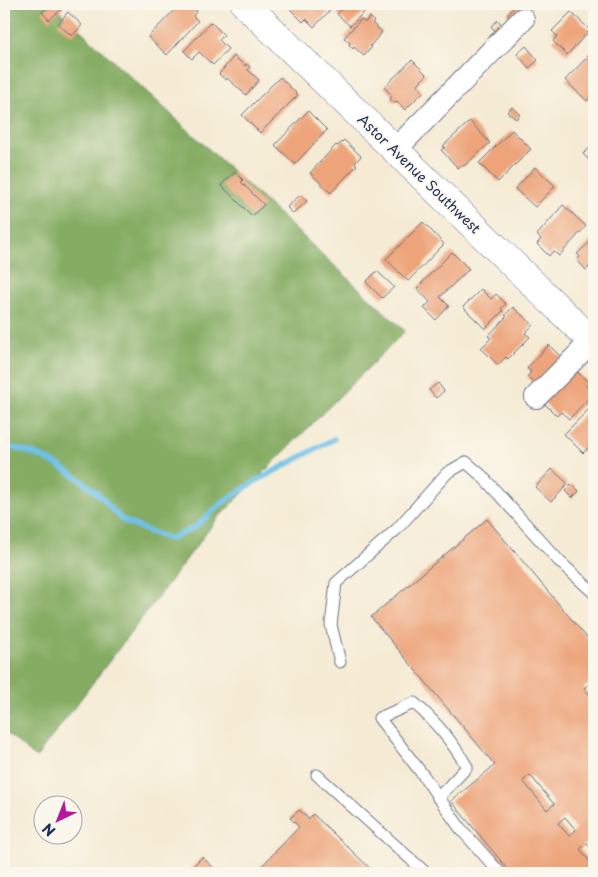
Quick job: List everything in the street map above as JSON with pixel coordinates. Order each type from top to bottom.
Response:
[{"type":"street","name":"Astor Avenue Southwest","points":[[245,4],[593,341]]},
{"type":"street","points":[[395,150],[523,19]]},
{"type":"street","points":[[536,397],[593,341]]},
{"type":"lane","points":[[340,662],[330,625],[336,583],[397,528],[446,473],[466,462],[482,476],[559,561],[594,593]]},
{"type":"lane","points":[[438,798],[467,767],[455,747],[435,722],[414,703],[379,718],[423,775],[438,798],[460,828],[500,873]]},
{"type":"lane","points":[[317,775],[426,873]]},
{"type":"green space","points":[[4,4],[52,4],[405,331],[216,520],[36,758],[4,731]]},
{"type":"building","points":[[52,4],[60,4],[63,8],[49,20],[42,12]]},
{"type":"building","points":[[180,4],[189,4],[197,11],[193,16],[198,21],[167,55],[148,37]]},
{"type":"building","points":[[293,4],[336,4],[314,27],[306,19],[303,22],[289,8]]},
{"type":"building","points":[[346,4],[372,4],[350,26],[337,14]]},
{"type":"building","points":[[518,4],[523,4],[526,7],[513,20],[507,14]]},
{"type":"building","points":[[68,12],[82,25],[72,36],[58,24]]},
{"type":"building","points":[[571,12],[590,30],[567,55],[553,41],[557,36],[552,31]]},
{"type":"building","points":[[370,17],[374,21],[372,23],[382,32],[364,56],[354,47],[353,49],[344,38],[361,19],[365,22]]},
{"type":"building","points":[[498,20],[504,28],[498,34],[491,26]]},
{"type":"building","points":[[211,22],[224,35],[219,40],[228,49],[213,65],[199,52],[192,59],[184,51]]},
{"type":"building","points":[[526,46],[538,60],[529,68],[517,54]]},
{"type":"building","points":[[594,50],[594,93],[587,101],[565,80]]},
{"type":"building","points":[[234,56],[245,66],[246,64],[250,67],[248,70],[259,80],[246,95],[227,78],[226,80],[219,74]]},
{"type":"building","points":[[412,60],[427,75],[417,85],[423,92],[405,110],[397,101],[395,103],[390,99],[392,96],[384,87]]},
{"type":"building","points":[[280,77],[298,95],[260,133],[242,115]]},
{"type":"building","points":[[512,107],[520,115],[516,119],[507,112]]},
{"type":"building","points":[[308,111],[327,130],[295,164],[275,145]]},
{"type":"building","points":[[470,121],[490,143],[464,166],[462,165],[458,168],[441,150]]},
{"type":"building","points":[[512,130],[531,149],[498,182],[479,163]]},
{"type":"building","points":[[344,140],[361,156],[355,163],[357,165],[331,193],[310,173],[336,145],[338,146]]},
{"type":"building","points":[[594,144],[594,155],[589,160],[583,154]]},
{"type":"building","points":[[535,167],[555,186],[535,207],[515,189]]},
{"type":"building","points":[[235,172],[243,180],[241,182],[264,205],[252,216],[221,185]]},
{"type":"building","points":[[300,195],[307,201],[293,214],[287,207]]},
{"type":"building","points":[[563,205],[586,226],[559,256],[553,251],[549,256],[537,244],[541,239],[537,235]]},
{"type":"building","points":[[423,222],[444,244],[408,281],[386,259]]},
{"type":"building","points":[[594,238],[594,273],[589,267],[586,270],[577,260],[580,257],[577,254]]},
{"type":"building","points":[[452,252],[469,269],[440,297],[449,306],[436,320],[424,308],[430,302],[417,288]]},
{"type":"building","points":[[377,271],[394,287],[382,298],[366,282]]},
{"type":"building","points":[[481,289],[491,299],[496,294],[506,304],[501,309],[503,311],[485,329],[463,307]]},
{"type":"building","points":[[513,307],[533,325],[525,333],[530,337],[508,359],[506,357],[498,365],[481,348],[491,338],[488,336]]},
{"type":"building","points":[[549,345],[565,361],[539,388],[527,377],[531,372],[527,368]]},
{"type":"building","points":[[573,368],[589,383],[586,386],[593,394],[569,419],[561,412],[557,416],[542,401]]},
{"type":"building","points":[[438,383],[444,391],[436,398],[429,390]]},
{"type":"building","points":[[594,404],[594,442],[583,453],[564,434]]},
{"type":"building","points":[[552,469],[568,484],[551,502],[535,487]]},
{"type":"building","points":[[572,484],[579,491],[572,498],[565,491]]},
{"type":"building","points":[[487,519],[594,646],[594,680],[584,688],[594,700],[594,853],[587,843],[580,849],[594,867],[594,873],[511,873],[451,801],[495,765],[371,617]],"holes":[[[530,775],[554,804],[547,810],[523,781]],[[565,817],[576,830],[569,836],[558,823]]]},
{"type":"building","points":[[299,810],[309,819],[313,814],[375,873],[255,873],[299,827],[290,818]]},
{"type":"building","points":[[202,857],[219,873],[186,873]]},
{"type":"waterway","points":[[4,447],[30,453],[70,472],[93,489],[123,520],[170,539],[195,527],[222,503],[256,481],[334,439]]}]
